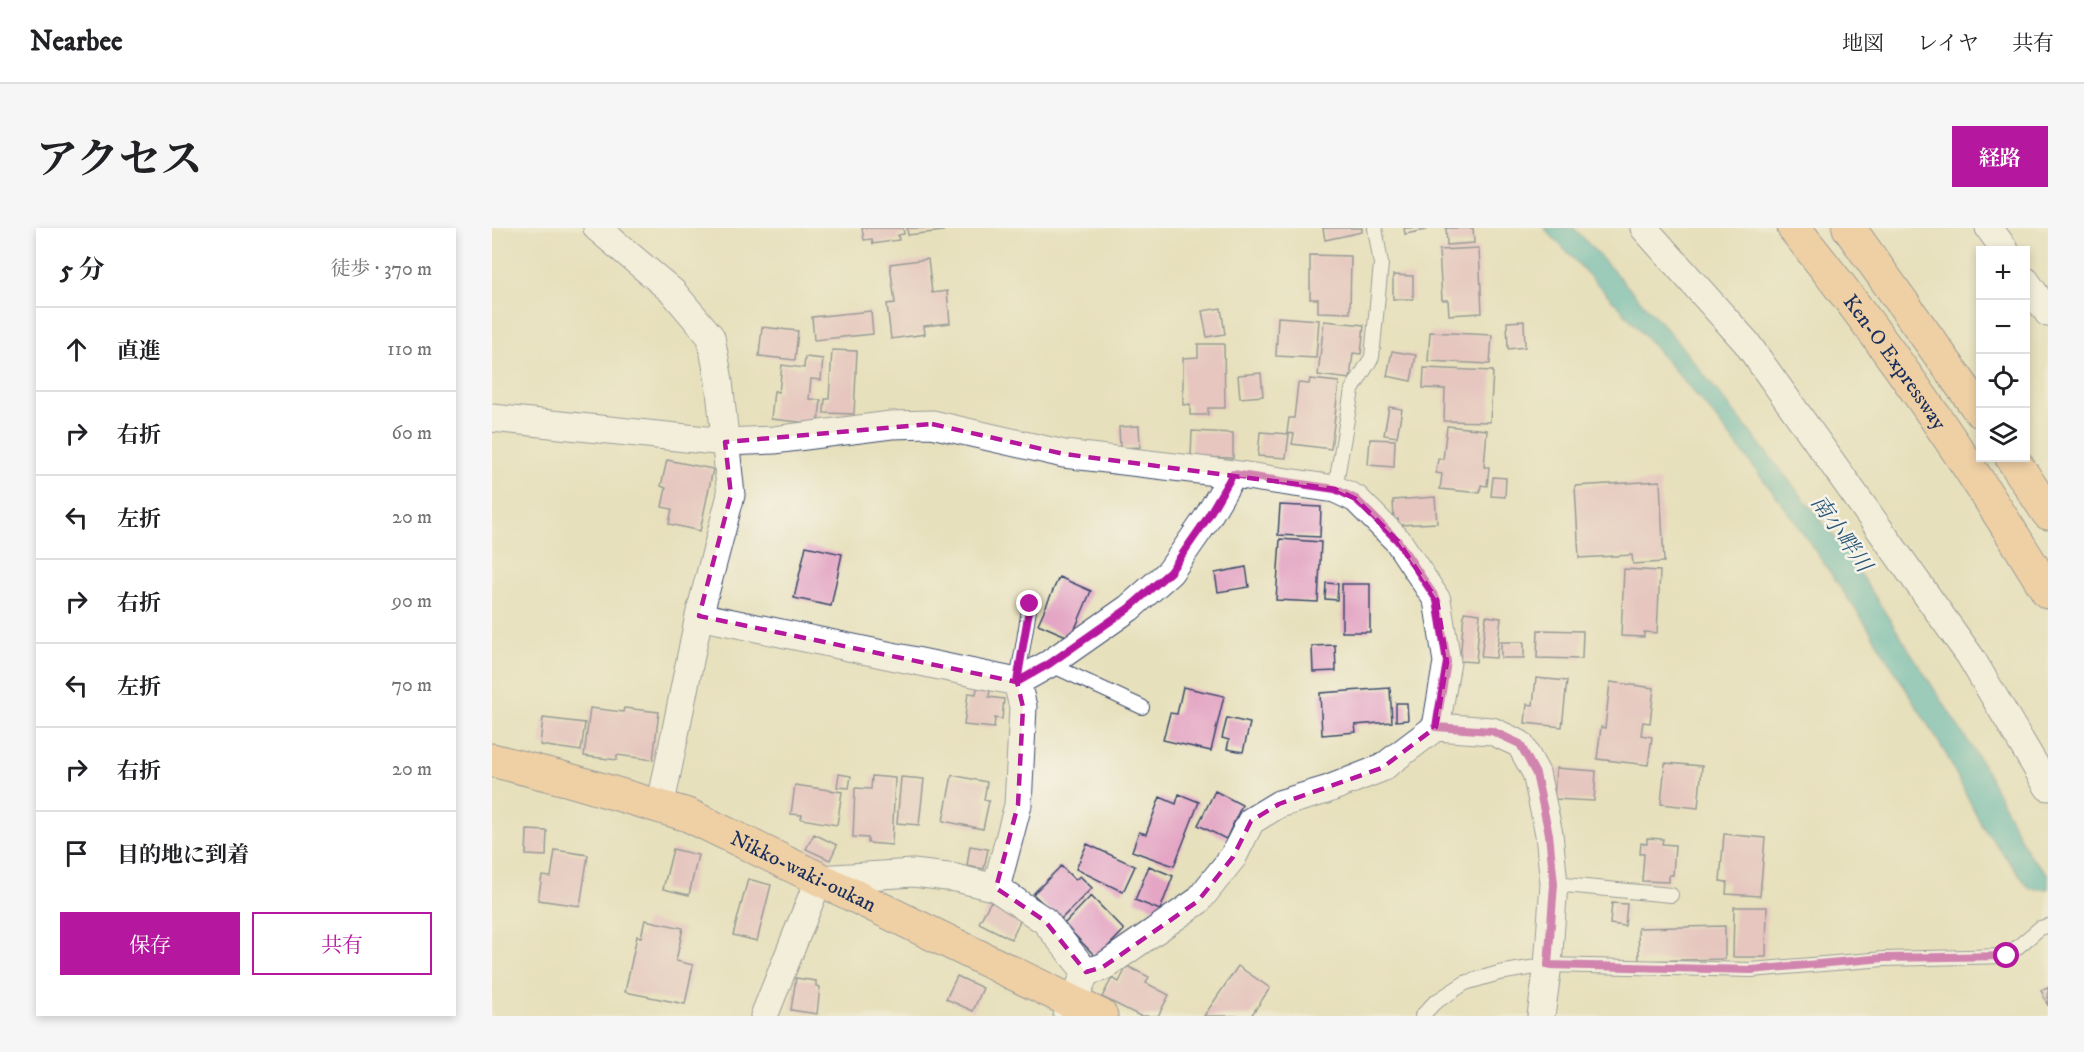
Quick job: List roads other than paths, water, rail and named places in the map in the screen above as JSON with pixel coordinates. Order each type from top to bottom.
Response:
[{"type":"highway","name":"Ken-O Expressway","points":[[1794,228],[1884,345],[1952,441],[2048,592]]},
{"type":"highway","name":"Ken-O Expressway","points":[[1849,228],[1978,408]]},
{"type":"highway","points":[[2015,462],[2048,513]]},
{"type":"highway","name":"Nikko-waki-oukan","points":[[492,760],[688,815],[819,879],[1070,1009],[1101,1016]]},
{"type":"street","points":[[597,228],[673,292],[711,337],[719,381],[731,495],[699,616],[660,808]]},
{"type":"street","points":[[1644,228],[1753,352],[1971,656],[2048,787]]},
{"type":"street","points":[[1989,228],[2002,246]]},
{"type":"street","points":[[2030,288],[2048,314]]},
{"type":"street","points":[[492,418],[724,442],[774,440],[891,424],[932,424],[1064,454],[1233,474],[1335,489],[1356,499],[1398,541],[1437,600],[1447,662],[1436,727]]},
{"type":"street","points":[[699,616],[1017,682],[1049,664],[1129,608],[1170,572],[1206,520],[1233,474]]},
{"type":"street","points":[[996,888],[1018,805],[1023,707],[1017,682]]},
{"type":"street","points":[[1086,972],[1103,967],[1198,901],[1233,857],[1251,821],[1279,804],[1326,790],[1382,768],[1436,727],[1492,731],[1520,744],[1536,774],[1549,834],[1554,884],[1548,965],[1541,1016]]},
{"type":"street","points":[[764,1016],[819,879],[913,873],[957,878],[996,888],[1045,921],[1086,972]]},
{"type":"street","points":[[1070,1009],[1086,972]]},
{"type":"lane","points":[[1335,489],[1352,390],[1372,357],[1381,264],[1375,228]]},
{"type":"lane","points":[[1017,682],[1030,604]]},
{"type":"lane","points":[[1049,664],[1142,707]]},
{"type":"lane","points":[[1554,884],[1671,895]]},
{"type":"lane","points":[[1422,1016],[1434,1003],[1465,983],[1499,973],[1548,965],[1751,970],[1884,958],[2007,956],[2040,928],[2048,926]]},
{"type":"water","points":[[1544,228],[1574,228],[1672,335],[1845,550],[1985,768],[2029,855],[2048,874],[2048,889],[2030,889],[1982,826],[1946,754],[1867,626],[1787,510],[1710,411],[1621,309]]},
{"type":"water label","name":"南小畔川","points":[[1842,533]]}]
